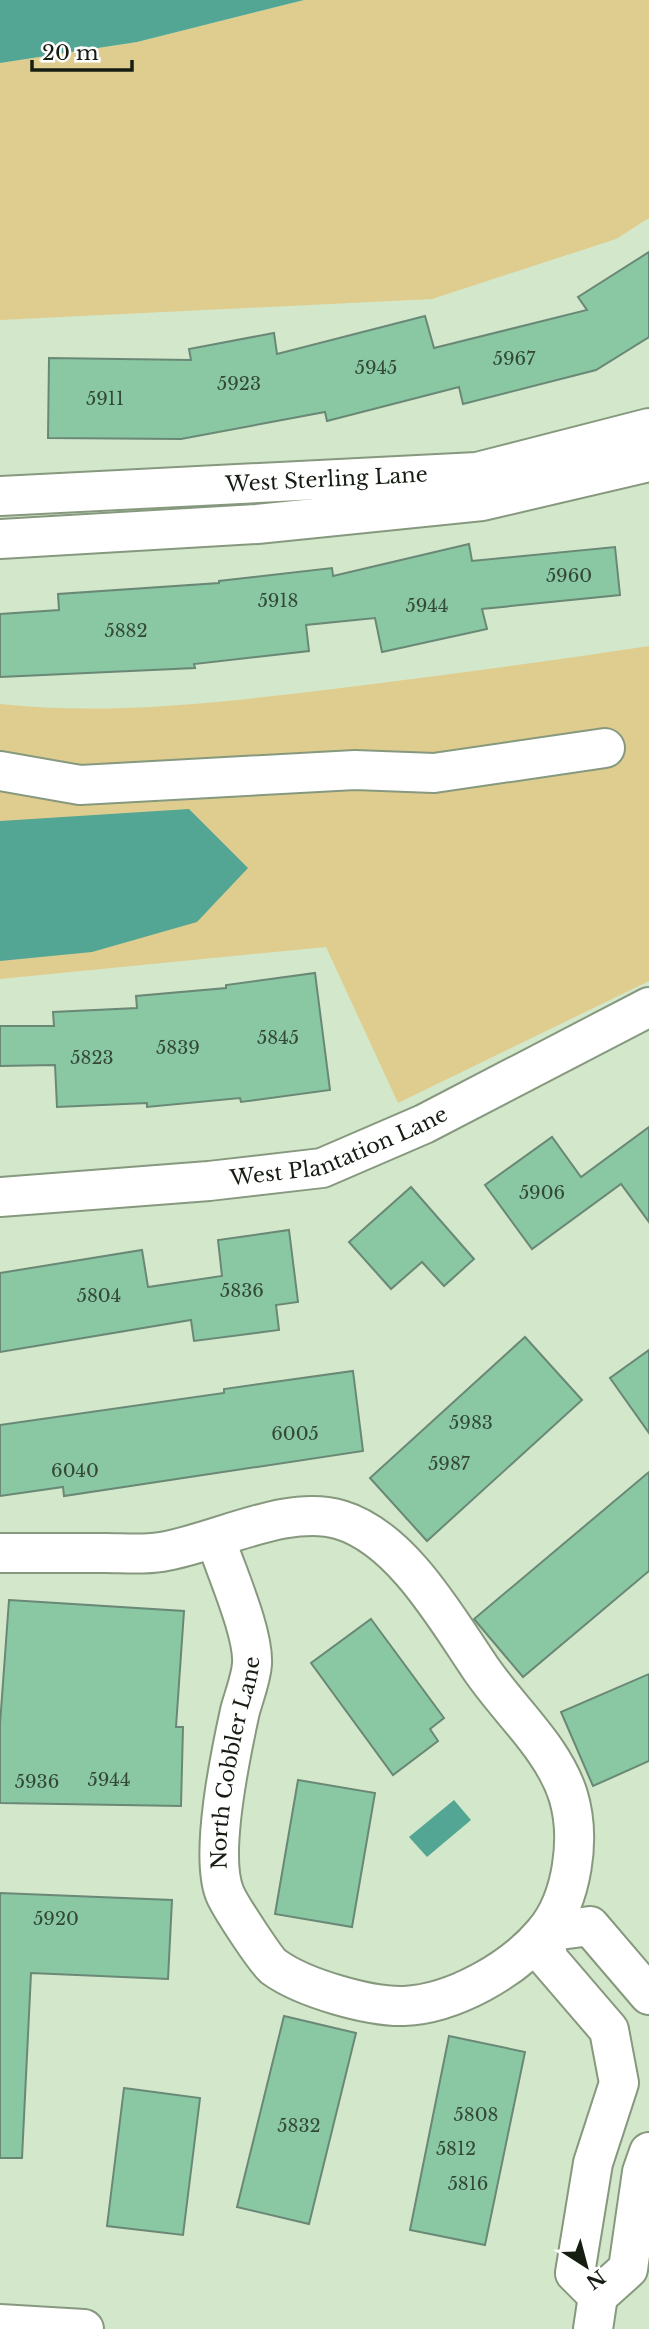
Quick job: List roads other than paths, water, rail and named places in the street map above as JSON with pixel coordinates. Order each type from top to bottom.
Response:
[{"type":"street","name":"West Sterling Lane","points":[[0,496],[477,472],[649,428]]},
{"type":"street","name":"West Sterling Lane","points":[[0,539],[257,524],[482,501],[649,463]]},
{"type":"street","points":[[0,771],[80,785],[355,770],[434,773],[605,748]]},
{"type":"street","name":"West Plantation Lane","points":[[0,1197],[209,1181],[322,1168],[424,1124],[649,1007]]},
{"type":"street","name":"North Cobbler Lane","points":[[0,1553],[158,1553],[216,1540],[297,1514],[340,1519],[379,1538],[438,1605],[496,1693],[554,1762],[568,1795],[577,1839],[567,1887],[545,1932],[495,1975],[447,1998],[404,2006],[346,2000],[272,1966],[224,1892],[220,1863],[221,1820],[239,1715],[252,1662],[248,1636],[216,1540]]},
{"type":"street","points":[[649,1996],[590,1926],[545,1932],[548,1959],[609,2030],[619,2083],[593,2163],[575,2273],[596,2312],[628,2269],[642,2172],[649,2152]]},
{"type":"street","points":[[0,2324],[84,2329]]},
{"type":"water","points":[[0,0],[304,0],[137,42],[0,63]]},
{"type":"water","points":[[189,809],[248,868],[197,922],[92,952],[0,961],[0,821]]},
{"type":"water","points":[[454,1800],[471,1820],[427,1857],[409,1837]]}]
